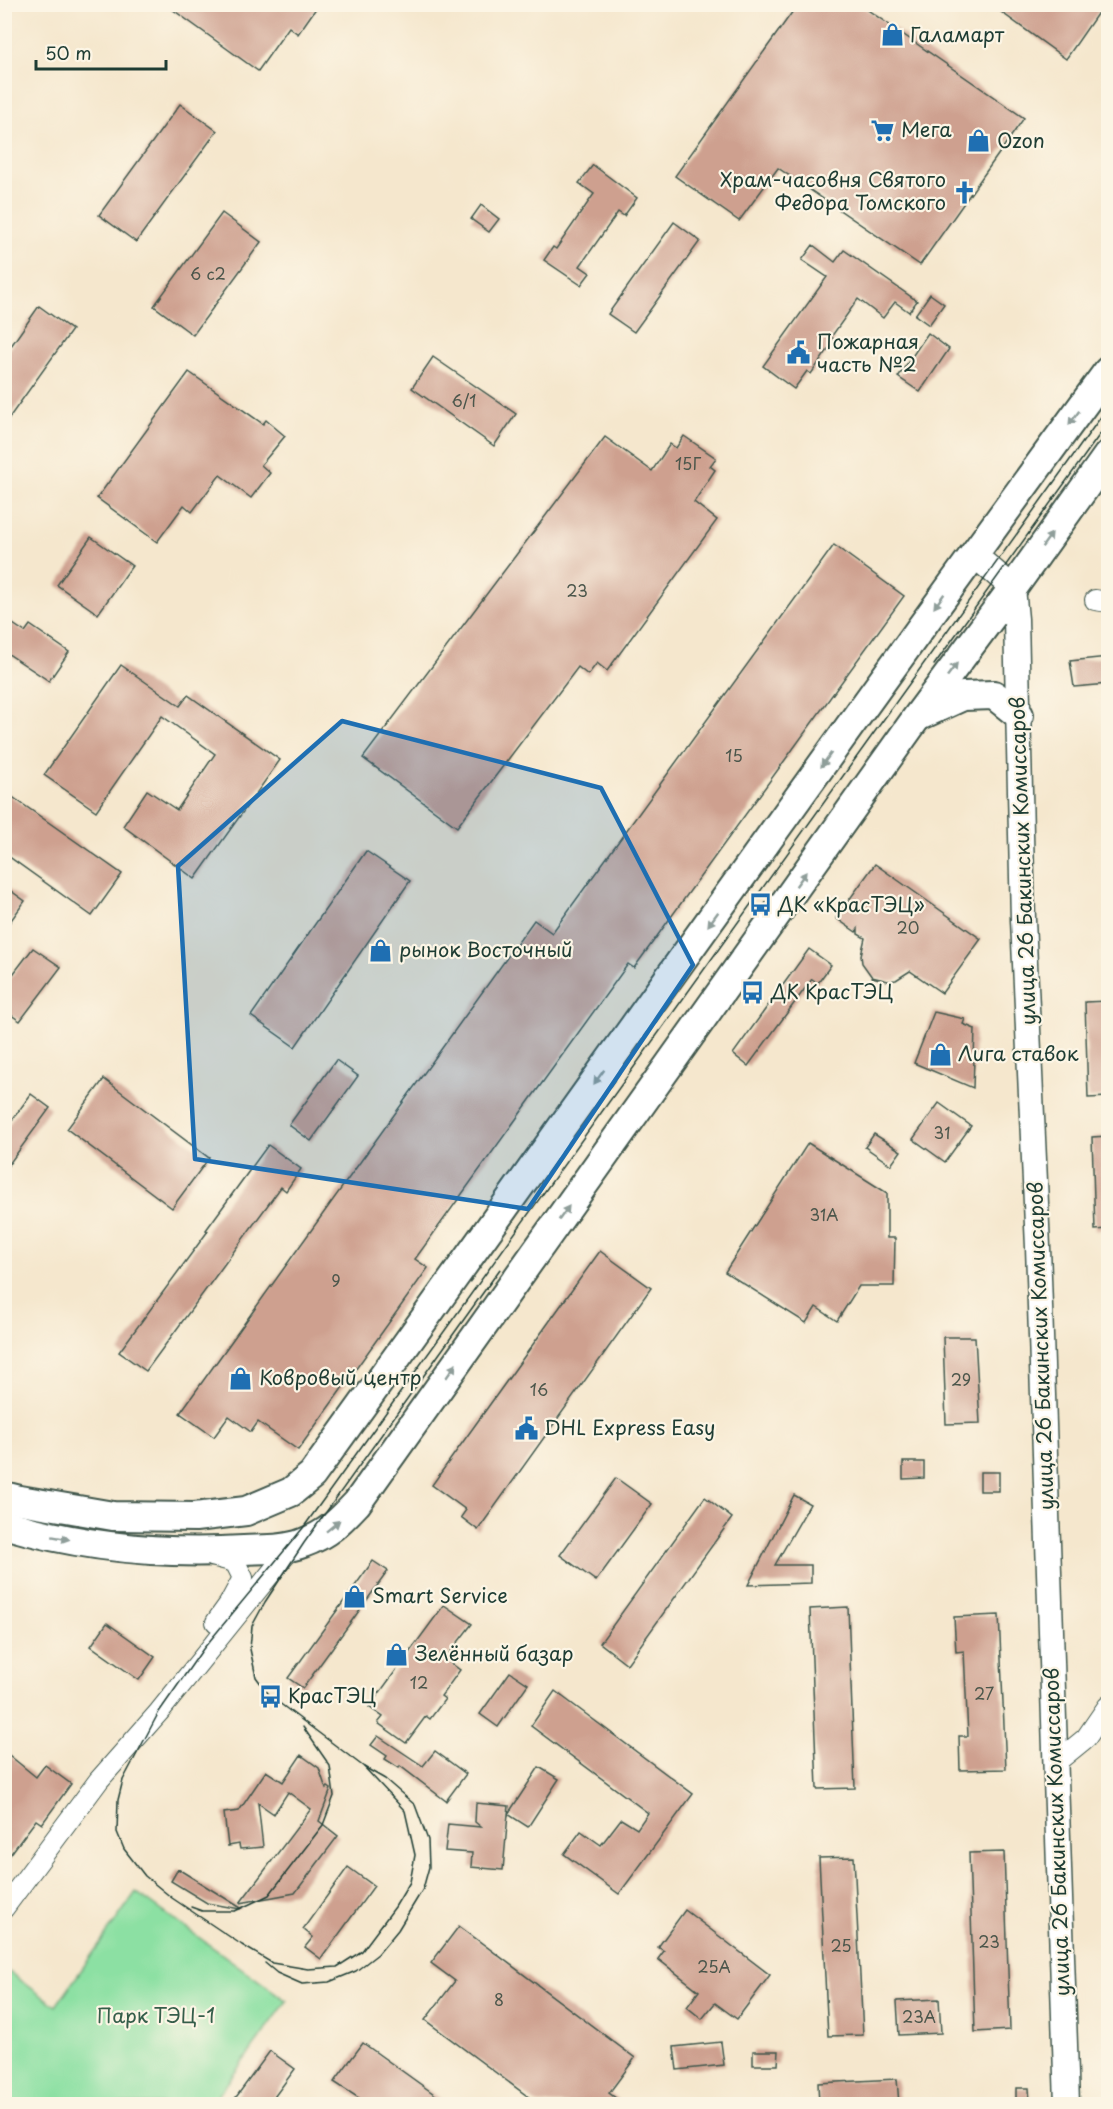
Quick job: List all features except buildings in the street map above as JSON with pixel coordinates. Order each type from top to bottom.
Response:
[{"type":"highway","points":[[4,1496],[113,1516],[195,1517],[246,1511],[291,1492],[312,1475],[973,554],[1108,370]]},
{"type":"highway","points":[[4,1524],[38,1534],[101,1545],[198,1553],[286,1548],[299,1537],[304,1543],[333,1529],[357,1503],[917,717],[1108,455]]},
{"type":"highway","points":[[917,717],[963,696],[974,695],[994,695],[1019,715]]},
{"type":"main road","points":[[973,554],[1013,588]]},
{"type":"main road","name":"улица 26 Бакинских Комиссаров","points":[[1013,588],[1016,619],[1023,920],[1038,1246],[1067,2104]]},
{"type":"street","points":[[99,1780],[159,1712],[299,1537]]},
{"type":"street","points":[[4,1908],[99,1780],[137,1722],[230,1604],[243,1578],[235,1562],[198,1553]]},
{"type":"street","points":[[1054,1764],[1086,1738],[1108,1706]]},
{"type":"highlighted area","points":[[342,721],[601,788],[693,965],[528,1209],[195,1159],[178,866]]},
{"type":"green space","name":"Парк ТЭЦ-1","points":[[136,1892],[287,2001],[212,2104],[5,2104],[5,1969],[56,2006]]},
{"type":"tram line","points":[[364,1767],[405,1811],[415,1855],[410,1882],[395,1907],[362,1951],[337,1967],[308,1969],[272,1963],[242,1945],[172,1898],[145,1876],[124,1849],[117,1832],[118,1800],[123,1780],[159,1712],[203,1649],[303,1528],[1108,407]]},
{"type":"tram line","points":[[934,665],[1108,423]]},
{"type":"tram line","points":[[265,1963],[277,1973],[302,1984],[329,1982],[356,1971],[378,1954],[398,1930],[423,1889],[429,1867],[428,1840],[415,1805],[385,1779],[364,1767],[270,1696],[256,1677],[250,1649],[252,1626],[304,1543],[500,1269]]},
{"type":"tram line","points":[[191,1907],[202,1911],[235,1911],[269,1895],[323,1825],[334,1796],[330,1766],[303,1727]]},
{"type":"place","name":"Галамарт","points":[[892,35]]},
{"type":"place","name":"Мега","points":[[883,130]]},
{"type":"place","name":"Ozon","points":[[979,141]]},
{"type":"place","name":"Храм-часовня Святого Федора Томского","points":[[964,192]]},
{"type":"place","name":"Пожарная часть №2","points":[[799,353]]},
{"type":"place","name":"ДК «КрасТЭЦ»","points":[[760,905]]},
{"type":"place","name":"рынок Восточный","points":[[381,950]]},
{"type":"place","name":"ДК КрасТЭЦ","points":[[753,992]]},
{"type":"place","name":"Лига ставок","points":[[940,1054]]},
{"type":"place","name":"Ковровый центр","points":[[241,1378]]},
{"type":"place","name":"DHL Express Easy","points":[[526,1428]]},
{"type":"place","name":"Smart Service","points":[[354,1596]]},
{"type":"place","name":"Зелённый базар","points":[[397,1654]]},
{"type":"place","name":"КрасТЭЦ","points":[[270,1696]]}]
